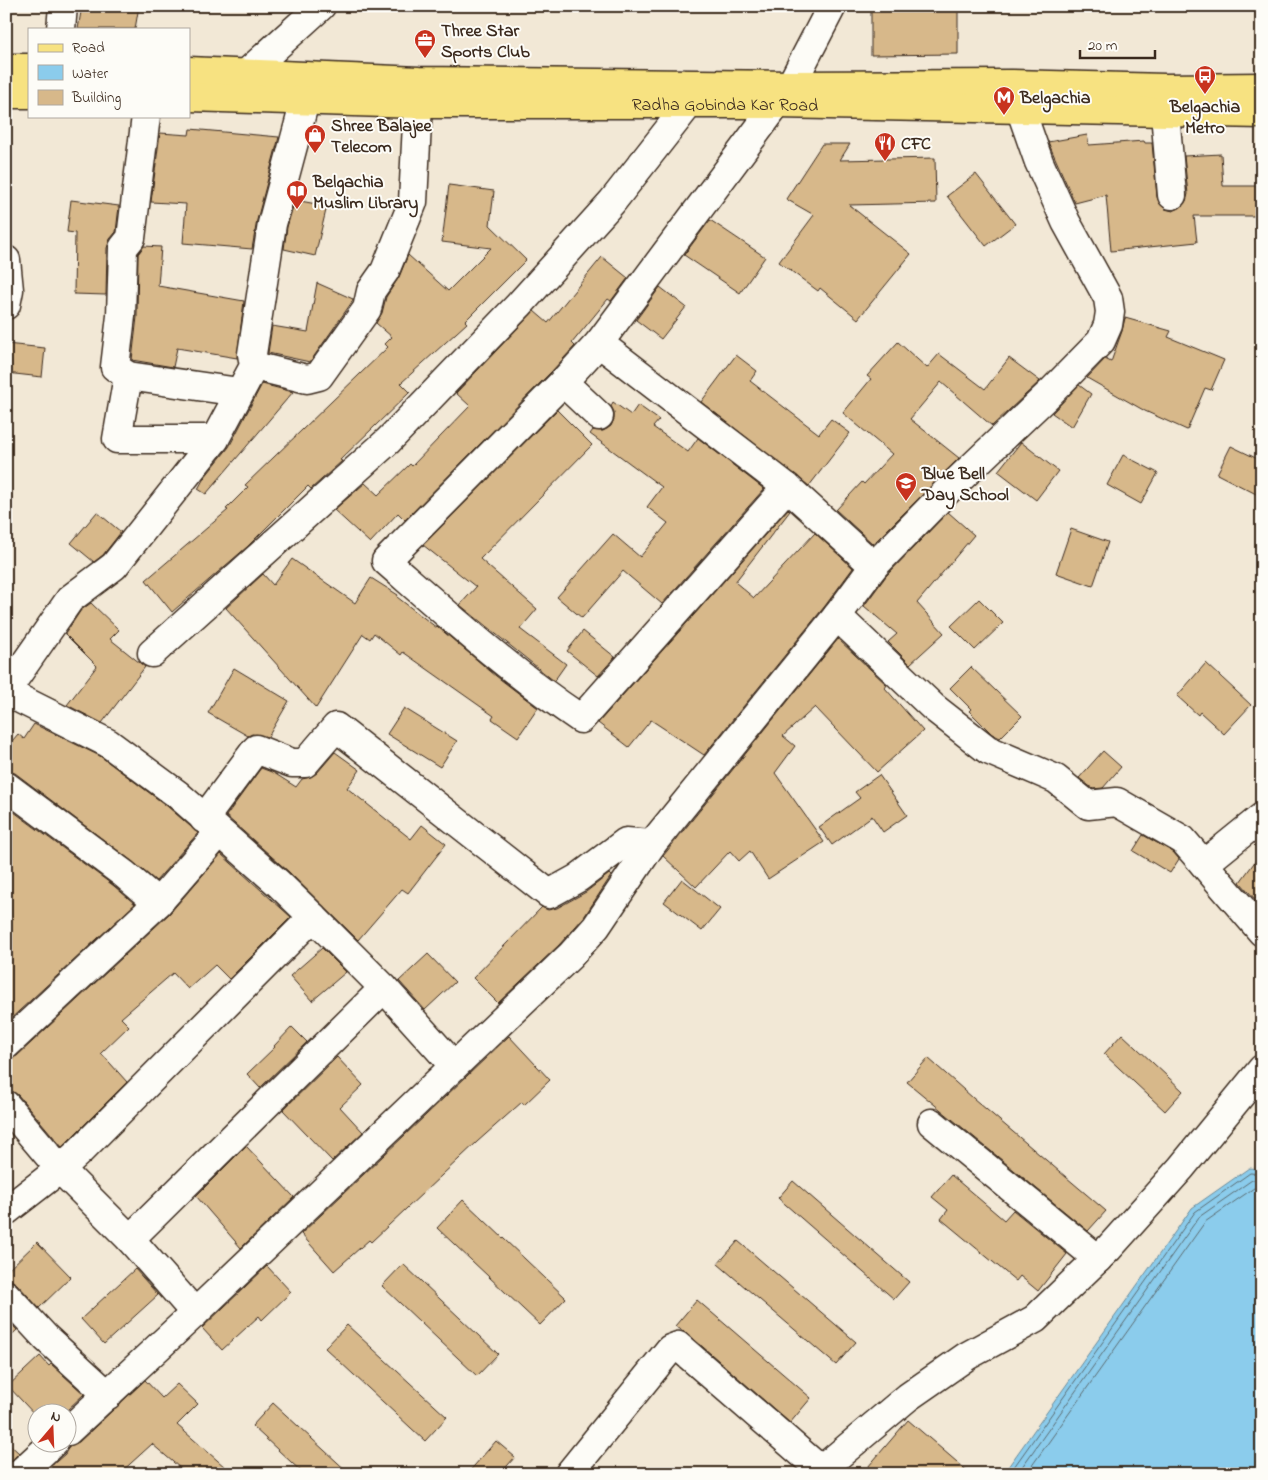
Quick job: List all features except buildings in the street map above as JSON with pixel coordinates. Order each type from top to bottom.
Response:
[{"type":"main road","points":[[6,68],[28,68]]},
{"type":"main road","points":[[190,71],[246,85],[307,88],[419,81],[784,94],[1012,84],[1165,88],[1262,87]]},
{"type":"main road","points":[[190,97],[246,85]]},
{"type":"main road","name":"Radha Gobinda Kar Road","points":[[307,88],[418,104],[688,105],[784,94],[1021,110],[1262,114]]},
{"type":"main road","points":[[6,94],[28,94]]},
{"type":"street","points":[[61,28],[63,6]]},
{"type":"street","points":[[246,85],[321,6]]},
{"type":"street","points":[[787,487],[581,719],[550,698],[386,561],[564,382],[599,343],[784,94],[832,6]]},
{"type":"street","points":[[78,1422],[196,1313],[570,956],[596,927],[652,844],[837,616],[874,566],[951,487],[1052,392],[1101,341],[1108,325],[1110,312],[1108,298],[1066,222],[1039,162],[1012,84]]},
{"type":"street","points":[[307,88],[272,224],[252,354],[254,366],[215,439],[114,566],[70,599],[6,692],[108,743],[177,794],[278,883],[313,917],[384,988],[454,1066]]},
{"type":"street","points":[[254,366],[307,379],[320,376],[367,309],[371,291],[385,271],[413,202],[418,104]]},
{"type":"street","points":[[152,653],[395,434],[519,305],[612,202],[688,105]]},
{"type":"street","points":[[1165,113],[1172,195]]},
{"type":"street","points":[[146,118],[131,238],[123,248],[121,316],[115,367],[128,376],[239,392]]},
{"type":"street","points":[[6,260],[9,290],[6,305]]},
{"type":"street","points":[[599,343],[787,487],[874,566]]},
{"type":"street","points":[[128,376],[117,439],[215,439]]},
{"type":"street","points":[[564,382],[599,416]]},
{"type":"street","points":[[837,616],[933,707],[988,750],[1056,779],[1088,805],[1117,802],[1183,840],[1261,931]]},
{"type":"street","points":[[6,1045],[158,903],[212,826],[256,749],[292,762],[305,763],[336,727],[549,894],[578,878],[626,842],[652,844]]},
{"type":"street","points":[[6,786],[124,874],[158,903]]},
{"type":"street","points":[[1204,864],[1262,818]]},
{"type":"street","points":[[6,1211],[79,1152],[313,917]]},
{"type":"street","points":[[130,1239],[384,988]]},
{"type":"street","points":[[569,1474],[670,1349],[678,1346],[821,1472],[908,1397],[967,1356],[1035,1319],[1098,1259],[1182,1168],[1262,1069]]},
{"type":"street","points":[[6,1105],[60,1169],[130,1239],[196,1313]]},
{"type":"street","points":[[932,1123],[1098,1259]]},
{"type":"street","points":[[6,1295],[46,1338],[108,1395]]},
{"type":"street","points":[[19,1474],[43,1452]]},
{"type":"water","points":[[1249,1168],[1262,1169],[1262,1474],[1003,1474],[1192,1208]]},
{"type":"place","name":"Three Star Sports Club","points":[[425,59]]},
{"type":"place","name":"Belgachia Metro","points":[[1205,95]]},
{"type":"place","name":"Belgachia","points":[[1004,116]]},
{"type":"place","name":"Shree Balajee Telecom","points":[[315,154]]},
{"type":"place","name":"CFC","points":[[885,162]]},
{"type":"place","name":"Belgachia Muslim Library","points":[[297,210]]},
{"type":"place","name":"Blue Bell Day School","points":[[906,502]]}]
